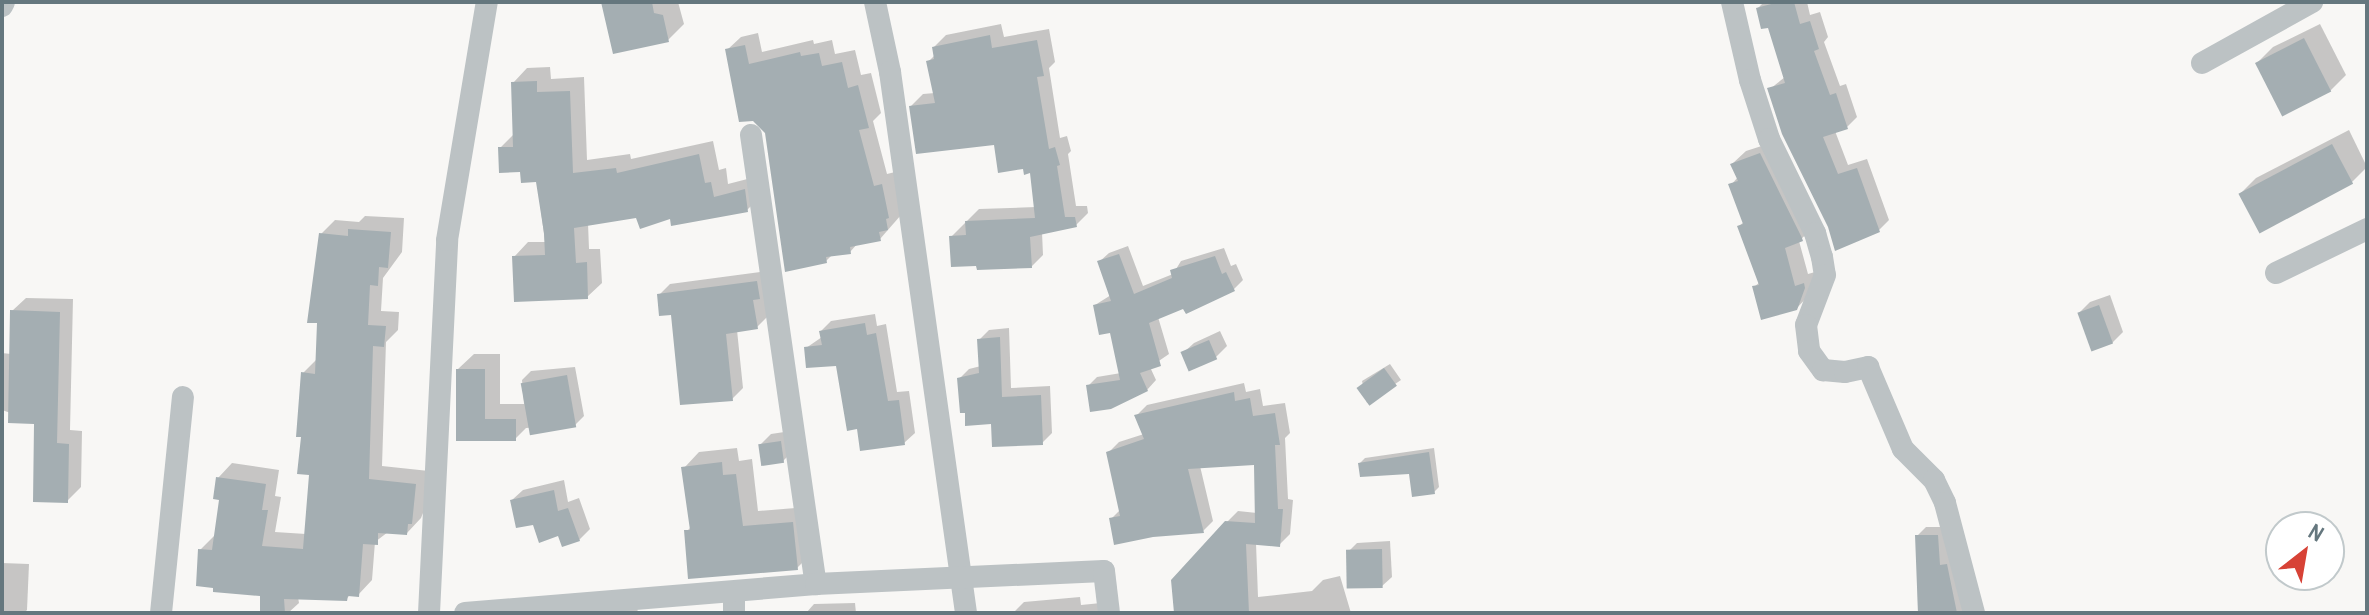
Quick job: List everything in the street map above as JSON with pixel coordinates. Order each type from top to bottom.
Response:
[{"type":"street","points":[[429,613],[447,240],[487,2]]},
{"type":"street","points":[[875,2],[890,72],[966,613]]},
{"type":"street","points":[[1732,2],[1750,80],[1769,139],[1815,233],[1822,257],[1825,275],[1806,325],[1809,351],[1823,370],[1845,372],[1868,367],[1903,449],[1934,480],[1945,503],[1974,613]]},
{"type":"street","points":[[2202,63],[2312,2]]},
{"type":"street","points":[[751,135],[816,584]]},
{"type":"street","points":[[2276,273],[2367,229]]},
{"type":"street","points":[[161,613],[183,397]]},
{"type":"street","points":[[465,613],[734,602],[816,584],[1104,571],[1109,613]]},
{"type":"building","points":[[601,2],[652,2],[654,13],[663,15],[669,42],[613,54]]},
{"type":"building","points":[[1794,2],[1800,24],[1810,21],[1819,49],[1814,51],[1830,95],[1836,93],[1848,129],[1823,137],[1838,174],[1857,168],[1880,232],[1835,251],[1828,227],[1782,134],[1767,88],[1785,83],[1768,28],[1761,29],[1756,8]]},
{"type":"building","points":[[990,35],[992,48],[1037,40],[1044,76],[1037,77],[1049,149],[1055,147],[1060,165],[1057,166],[1065,217],[1075,217],[1077,227],[1030,237],[1032,268],[977,270],[976,266],[951,267],[949,236],[966,235],[965,221],[1035,218],[1030,173],[1024,175],[1023,169],[998,173],[994,145],[916,154],[909,106],[935,103],[926,61],[934,59],[932,47]]},
{"type":"building","points":[[2304,38],[2331,91],[2282,116],[2255,63]]},
{"type":"building","points":[[745,45],[749,64],[800,52],[801,56],[819,53],[822,66],[842,62],[848,88],[858,85],[869,128],[859,130],[874,186],[882,184],[889,218],[886,219],[888,230],[879,232],[881,241],[850,247],[851,254],[826,257],[827,263],[785,272],[765,133],[753,121],[739,122],[725,49]]},
{"type":"building","points":[[537,81],[537,92],[570,91],[573,173],[616,168],[617,173],[699,154],[705,183],[711,182],[714,197],[745,189],[748,212],[671,226],[670,219],[640,229],[636,218],[574,228],[576,263],[587,262],[588,299],[514,302],[512,256],[545,255],[544,233],[536,182],[521,183],[520,172],[499,173],[498,147],[513,147],[511,82]]},
{"type":"building","points":[[2332,144],[2353,184],[2260,233],[2238,194]]},
{"type":"building","points":[[1760,153],[1803,241],[1785,248],[1795,286],[1804,283],[1805,288],[1797,310],[1761,320],[1752,286],[1759,285],[1737,226],[1743,224],[1728,184],[1738,181],[1730,164]]},
{"type":"building","points":[[348,229],[391,232],[388,268],[379,267],[378,286],[370,285],[368,325],[386,326],[384,347],[373,346],[369,479],[416,484],[412,524],[408,524],[407,535],[378,533],[378,545],[363,544],[359,597],[348,596],[347,601],[284,599],[285,613],[260,613],[260,596],[213,592],[213,588],[196,586],[198,549],[212,550],[219,500],[213,499],[216,477],[266,484],[262,510],[268,510],[262,546],[303,549],[309,475],[297,474],[301,437],[296,437],[301,372],[315,374],[317,323],[307,323],[319,233],[348,236]]},
{"type":"building","points":[[1119,254],[1134,294],[1172,278],[1170,270],[1215,256],[1222,274],[1226,272],[1235,291],[1186,314],[1183,309],[1149,323],[1161,366],[1140,373],[1148,391],[1111,409],[1090,412],[1086,385],[1120,380],[1110,333],[1099,335],[1093,305],[1111,301],[1097,261]]},
{"type":"building","points":[[757,281],[760,299],[753,300],[758,329],[726,334],[733,401],[680,405],[671,315],[659,316],[657,294]]},
{"type":"building","points":[[2099,305],[2113,344],[2091,351],[2077,313]]},
{"type":"building","points":[[10,310],[60,312],[57,443],[69,444],[68,503],[33,502],[34,424],[8,423]]},
{"type":"building","points":[[865,323],[867,335],[876,333],[888,401],[899,400],[905,445],[860,451],[857,429],[847,431],[836,366],[806,368],[804,347],[822,345],[819,331]]},
{"type":"building","points":[[1000,337],[1002,397],[1041,395],[1043,445],[992,447],[991,424],[965,426],[965,413],[960,413],[957,378],[979,373],[977,339]]},
{"type":"building","points":[[1209,340],[1217,359],[1189,371],[1180,352]]},
{"type":"building","points":[[1384,368],[1397,386],[1369,406],[1356,388]]},
{"type":"building","points":[[456,369],[485,369],[485,419],[516,419],[516,441],[456,441]]},
{"type":"building","points":[[567,375],[576,427],[530,435],[521,383]]},
{"type":"building","points":[[1234,392],[1235,401],[1250,398],[1253,416],[1275,413],[1280,445],[1275,445],[1278,509],[1283,509],[1280,547],[1246,544],[1249,613],[1174,613],[1171,580],[1225,521],[1255,523],[1254,465],[1188,469],[1204,533],[1153,537],[1114,545],[1109,518],[1120,516],[1106,452],[1144,439],[1134,415]]},
{"type":"building","points":[[781,441],[784,463],[761,466],[758,444]]},
{"type":"building","points":[[1429,452],[1435,494],[1412,497],[1409,474],[1360,477],[1358,463]]},
{"type":"building","points":[[722,462],[723,475],[736,474],[743,526],[793,522],[798,570],[688,579],[684,530],[690,530],[681,467]]},
{"type":"building","points":[[554,490],[558,511],[568,508],[580,541],[562,547],[558,536],[539,543],[533,525],[516,528],[510,500]]},
{"type":"building","points":[[1915,535],[1938,535],[1940,565],[1947,564],[1957,613],[1918,613]]},
{"type":"building","points":[[1382,549],[1383,588],[1347,589],[1346,550]]}]
